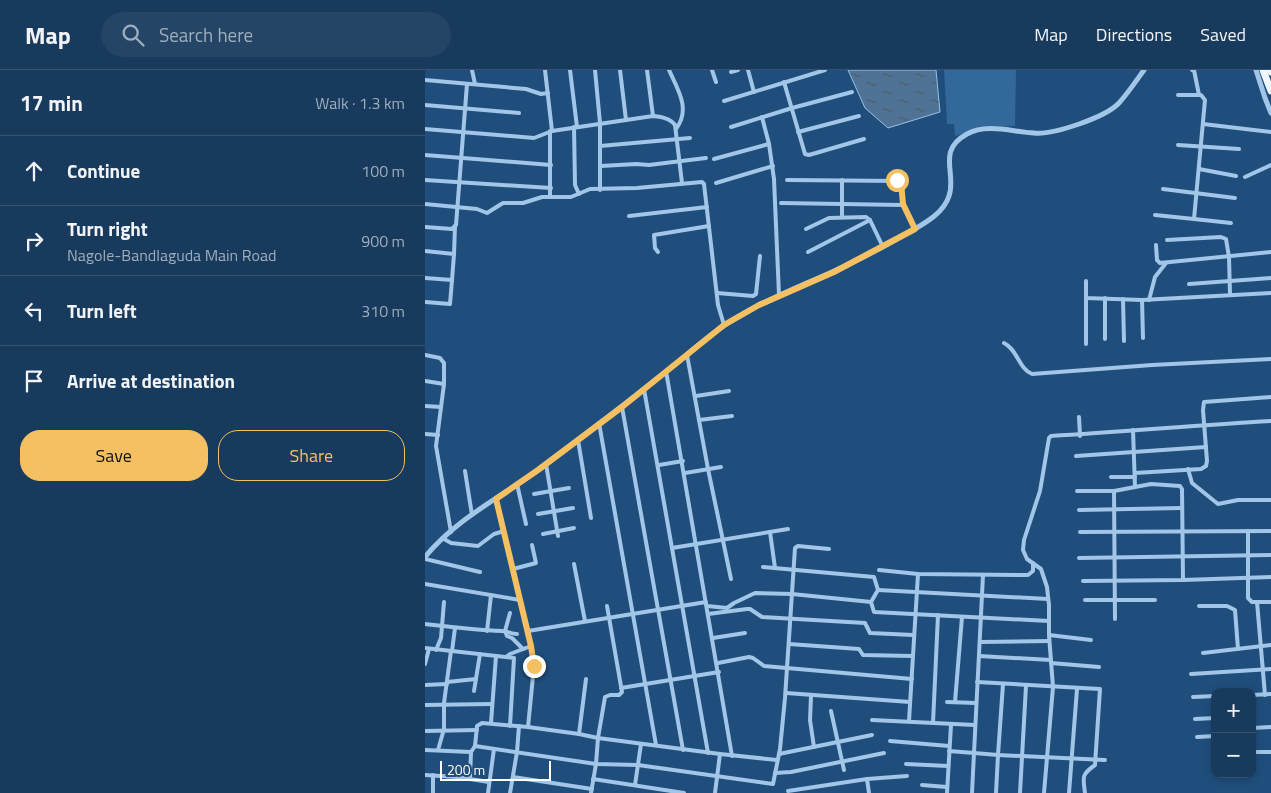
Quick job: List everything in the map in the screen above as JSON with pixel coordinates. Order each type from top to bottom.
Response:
[{"type":"highway","points":[[1263,70],[1271,91]]},
{"type":"street","points":[[472,70],[475,84]]},
{"type":"street","points":[[545,70],[551,131],[550,197]]},
{"type":"street","points":[[570,70],[575,127],[575,185],[579,194]]},
{"type":"street","points":[[595,70],[600,124],[601,190]]},
{"type":"street","points":[[620,70],[626,120]]},
{"type":"street","points":[[647,70],[653,116]]},
{"type":"street","points":[[669,70],[682,99],[684,114],[676,129]]},
{"type":"street","points":[[713,70],[716,82]]},
{"type":"street","points":[[731,72],[738,70]]},
{"type":"street","points":[[748,70],[755,92]]},
{"type":"street","points":[[725,101],[825,70]]},
{"type":"street","points":[[425,558],[451,532],[472,515],[622,407],[724,325],[779,295],[834,272],[883,247],[933,218],[950,195],[950,155],[954,146],[964,136],[976,131],[992,129],[1036,134],[1056,131],[1103,114],[1118,104],[1144,70]]},
{"type":"street","points":[[1192,70],[1194,70],[1199,95]]},
{"type":"street","points":[[1256,70],[1271,112]]},
{"type":"street","points":[[425,80],[526,89],[541,94],[548,93]]},
{"type":"street","points":[[784,82],[804,152],[807,155],[863,139]]},
{"type":"street","points":[[425,302],[451,304],[455,226],[467,84]]},
{"type":"street","points":[[731,127],[791,108],[852,92]]},
{"type":"street","points":[[1178,95],[1199,95],[1203,96],[1205,100],[1194,219]]},
{"type":"street","points":[[425,105],[519,113]]},
{"type":"street","points":[[425,129],[534,138],[551,131],[653,116],[673,121],[676,129],[682,184]]},
{"type":"street","points":[[798,132],[859,116]]},
{"type":"street","points":[[762,117],[773,166],[779,295]]},
{"type":"street","points":[[1203,124],[1271,132]]},
{"type":"street","points":[[601,146],[690,138]]},
{"type":"street","points":[[714,159],[769,144]]},
{"type":"street","points":[[1178,145],[1239,149]]},
{"type":"street","points":[[425,155],[551,165]]},
{"type":"street","points":[[601,166],[649,165],[707,158]]},
{"type":"street","points":[[1245,177],[1271,165]]},
{"type":"street","points":[[716,183],[773,166]]},
{"type":"street","points":[[1199,169],[1236,176]]},
{"type":"street","points":[[425,180],[551,188]]},
{"type":"street","points":[[787,180],[899,180],[901,182],[903,204],[915,229]]},
{"type":"street","points":[[842,180],[842,217]]},
{"type":"street","points":[[425,204],[477,208],[487,213],[503,203],[523,203],[542,197],[571,197],[590,189],[601,190],[702,182],[704,184],[707,207],[717,305],[724,325]]},
{"type":"street","points":[[1163,189],[1235,198]]},
{"type":"street","points":[[781,203],[903,204]]},
{"type":"street","points":[[629,216],[707,207]]},
{"type":"street","points":[[1155,215],[1231,223]]},
{"type":"street","points":[[806,229],[826,219],[866,217],[870,220],[883,247]]},
{"type":"street","points":[[808,252],[870,220]]},
{"type":"street","points":[[425,227],[452,229],[455,226]]},
{"type":"street","points":[[659,252],[655,248],[653,238],[657,233],[709,226]]},
{"type":"street","points":[[1167,240],[1224,238],[1227,241],[1229,257],[1230,294]]},
{"type":"street","points":[[1156,245],[1157,260],[1160,263],[1271,252]]},
{"type":"street","points":[[425,251],[454,254]]},
{"type":"street","points":[[717,293],[753,296],[756,294],[760,256]]},
{"type":"street","points":[[1149,300],[1155,277],[1165,263]]},
{"type":"street","points":[[425,278],[452,280]]},
{"type":"street","points":[[1189,284],[1271,278]]},
{"type":"street","points":[[1086,280],[1086,344]]},
{"type":"street","points":[[1086,298],[1149,300],[1271,293]]},
{"type":"street","points":[[1105,298],[1105,339]]},
{"type":"street","points":[[1123,299],[1124,341]]},
{"type":"street","points":[[1142,300],[1143,338]]},
{"type":"street","points":[[1004,343],[1011,347],[1025,369],[1032,374],[1271,359]]},
{"type":"street","points":[[425,355],[435,356],[443,360],[444,384],[436,446],[451,532]]},
{"type":"street","points":[[687,355],[731,578]]},
{"type":"street","points":[[667,371],[733,756]]},
{"type":"street","points":[[425,381],[444,384]]},
{"type":"street","points":[[644,389],[659,465],[708,753]]},
{"type":"street","points":[[696,396],[729,392]]},
{"type":"street","points":[[1111,477],[1188,470],[1206,466],[1203,404],[1205,401],[1271,397]]},
{"type":"street","points":[[425,406],[441,407]]},
{"type":"street","points":[[622,407],[683,750]]},
{"type":"street","points":[[699,420],[732,416]]},
{"type":"street","points":[[1079,418],[1080,436]]},
{"type":"street","points":[[1044,793],[1053,687],[1049,641],[1049,599],[1043,571],[1039,566],[1027,559],[1023,546],[1026,530],[1040,492],[1047,442],[1051,436],[1080,436],[1133,430],[1271,420]]},
{"type":"street","points":[[599,424],[634,614],[655,745]]},
{"type":"street","points":[[1133,430],[1135,487]]},
{"type":"street","points":[[425,434],[438,435]]},
{"type":"street","points":[[577,440],[591,518]]},
{"type":"street","points":[[1075,456],[1206,447]]},
{"type":"street","points":[[659,465],[683,461]]},
{"type":"street","points":[[545,464],[558,536]]},
{"type":"street","points":[[685,473],[721,466]]},
{"type":"street","points":[[465,470],[472,515]]},
{"type":"street","points":[[1188,470],[1192,484],[1218,504],[1238,500],[1271,500]]},
{"type":"street","points":[[517,484],[526,524]]},
{"type":"street","points":[[1077,491],[1114,491],[1151,484],[1178,485],[1181,489],[1183,580]]},
{"type":"street","points":[[534,494],[569,488]]},
{"type":"street","points":[[1114,491],[1115,619]]},
{"type":"street","points":[[496,499],[521,600],[534,666],[528,727]]},
{"type":"street","points":[[538,514],[573,508]]},
{"type":"street","points":[[1079,510],[1182,508]]},
{"type":"street","points":[[543,534],[574,528]]},
{"type":"street","points":[[672,548],[788,529]]},
{"type":"street","points":[[444,539],[451,543],[478,546],[494,534],[504,531]]},
{"type":"street","points":[[1247,531],[1248,598],[1252,602],[1271,602]]},
{"type":"street","points":[[1080,532],[1271,531]]},
{"type":"street","points":[[770,532],[775,568]]},
{"type":"street","points":[[513,569],[537,563],[532,545]]},
{"type":"street","points":[[475,746],[596,764],[638,765],[774,783],[786,693],[795,548],[797,546],[829,549]]},
{"type":"street","points":[[1079,558],[1271,555]]},
{"type":"street","points":[[425,558],[480,572]]},
{"type":"street","points":[[879,570],[917,574],[1028,575],[1032,573],[1033,563]]},
{"type":"street","points":[[574,564],[585,622]]},
{"type":"street","points":[[763,567],[874,577],[878,590],[871,602],[874,612],[1049,621]]},
{"type":"street","points":[[909,721],[917,574]]},
{"type":"street","points":[[972,793],[983,575]]},
{"type":"street","points":[[1083,581],[1271,577]]},
{"type":"street","points":[[425,584],[521,600]]},
{"type":"street","points":[[878,590],[1049,599]]},
{"type":"street","points":[[727,608],[755,593],[792,594],[871,602]]},
{"type":"street","points":[[487,631],[491,595]]},
{"type":"street","points":[[1085,600],[1155,600]]},
{"type":"street","points":[[437,650],[441,638],[444,602]]},
{"type":"street","points":[[1257,602],[1265,695]]},
{"type":"street","points":[[528,631],[682,606],[707,604],[738,610]]},
{"type":"street","points":[[513,777],[591,791],[605,697],[621,695],[607,606]]},
{"type":"street","points":[[1199,606],[1227,606],[1235,610],[1238,649]]},
{"type":"street","points":[[709,614],[750,609],[762,617],[865,623],[870,633],[913,635]]},
{"type":"street","points":[[510,613],[505,631],[507,636],[512,638],[523,649]]},
{"type":"street","points":[[933,723],[938,615]]},
{"type":"street","points":[[955,702],[962,617]]},
{"type":"street","points":[[425,624],[487,631],[505,631],[510,634],[517,634]]},
{"type":"street","points":[[437,750],[443,731],[444,703],[455,628]]},
{"type":"street","points":[[713,638],[745,633]]},
{"type":"street","points":[[1049,635],[1091,640]]},
{"type":"street","points":[[980,642],[1049,641]]},
{"type":"street","points":[[789,644],[859,649],[863,654],[912,656]]},
{"type":"street","points":[[1203,652],[1271,644]]},
{"type":"street","points":[[506,657],[531,646]]},
{"type":"street","points":[[425,664],[427,649],[515,659],[510,726]]},
{"type":"street","points":[[474,691],[480,654]]},
{"type":"street","points":[[491,723],[496,656]]},
{"type":"street","points":[[979,656],[1099,667]]},
{"type":"street","points":[[718,663],[749,657],[764,666],[912,679]]},
{"type":"street","points":[[1191,674],[1271,669]]},
{"type":"street","points":[[621,688],[719,672]]},
{"type":"street","points":[[425,685],[476,679]]},
{"type":"street","points":[[579,734],[585,679]]},
{"type":"street","points":[[977,682],[1100,689],[1095,765],[1084,776],[1085,793]]},
{"type":"street","points":[[996,793],[1003,684]]},
{"type":"street","points":[[1020,793],[1026,686]]},
{"type":"street","points":[[1069,793],[1077,689]]},
{"type":"street","points":[[786,693],[910,702]]},
{"type":"street","points":[[1256,695],[1271,694]]},
{"type":"street","points":[[811,696],[810,720],[813,747]]},
{"type":"street","points":[[1193,697],[1211,696]]},
{"type":"street","points":[[947,702],[976,703]]},
{"type":"street","points":[[425,705],[444,703],[492,704]]},
{"type":"street","points":[[831,711],[844,770]]},
{"type":"street","points":[[1195,720],[1211,718]]},
{"type":"street","points":[[872,720],[975,725]]},
{"type":"street","points":[[469,779],[471,752],[475,746],[480,723],[528,727],[683,750],[777,760]]},
{"type":"street","points":[[947,793],[951,725]]},
{"type":"street","points":[[510,793],[519,726]]},
{"type":"street","points":[[1256,728],[1271,727]]},
{"type":"street","points":[[425,731],[477,730]]},
{"type":"street","points":[[779,754],[872,735]]},
{"type":"street","points":[[1197,736],[1211,736]]},
{"type":"street","points":[[890,741],[974,753],[1105,760]]},
{"type":"street","points":[[635,785],[641,744]]},
{"type":"street","points":[[488,793],[494,749]]},
{"type":"street","points":[[425,750],[471,752]]},
{"type":"street","points":[[1256,752],[1271,752]]},
{"type":"street","points":[[775,773],[791,772],[884,753]]},
{"type":"street","points":[[715,793],[720,754]]},
{"type":"street","points":[[906,764],[949,766]]},
{"type":"street","points":[[425,776],[433,775],[489,782]]},
{"type":"street","points":[[433,775],[433,793]]},
{"type":"street","points":[[788,791],[867,779],[907,776]]},
{"type":"street","points":[[593,779],[683,793]]},
{"type":"street","points":[[867,779],[869,793]]},
{"type":"street","points":[[922,785],[947,787]]},
{"type":"shaded area","points":[[944,70],[1016,70],[1015,126],[987,127],[955,136],[954,124],[947,124]]},
{"type":"water","points":[[848,70],[936,70],[940,112],[888,128],[865,108]]},
{"type":"route","points":[[534,666],[521,600],[496,499],[622,407],[724,325],[741,314],[779,295],[834,272],[915,229],[903,204],[901,182],[897,180]]}]
